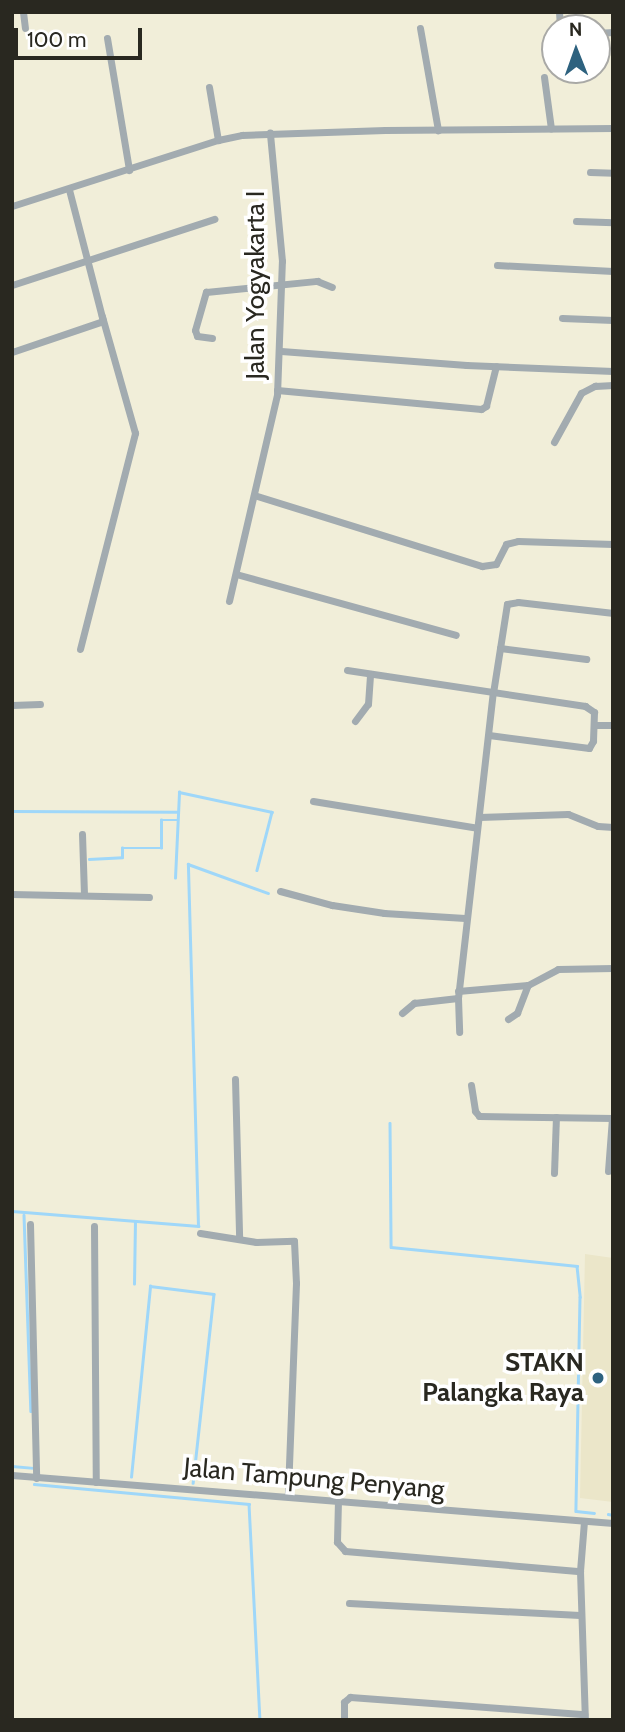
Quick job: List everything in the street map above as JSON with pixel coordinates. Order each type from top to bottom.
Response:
[{"type":"street","points":[[23,12],[25,28]]},
{"type":"street","points":[[420,27],[438,130]]},
{"type":"street","points":[[107,38],[129,170]]},
{"type":"street","points":[[545,84],[551,129]]},
{"type":"street","points":[[209,87],[218,140]]},
{"type":"street","points":[[12,206],[69,190],[218,140],[270,133],[613,128]]},
{"type":"street","name":"Jalan Yogyakarta I","points":[[229,601],[277,390],[281,351],[282,284],[276,176],[270,133]]},
{"type":"street","points":[[590,172],[613,173]]},
{"type":"street","points":[[69,190],[135,433],[80,649]]},
{"type":"street","points":[[12,285],[214,219]]},
{"type":"street","points":[[576,221],[613,222]]},
{"type":"street","points":[[497,265],[613,271]]},
{"type":"street","points":[[212,338],[197,336],[195,330],[206,292],[317,281],[332,287]]},
{"type":"street","points":[[12,352],[100,323],[102,316]]},
{"type":"street","points":[[562,318],[613,320]]},
{"type":"street","points":[[281,351],[496,366],[613,370]]},
{"type":"street","points":[[277,390],[481,409],[486,406],[496,366]]},
{"type":"street","points":[[554,442],[581,393],[595,386],[613,385]]},
{"type":"street","points":[[254,495],[482,566],[496,564],[506,544],[518,541],[613,544]]},
{"type":"street","points":[[236,574],[456,635]]},
{"type":"street","points":[[459,1032],[458,994],[466,918],[506,606],[512,601],[613,613]]},
{"type":"street","points":[[500,648],[586,659]]},
{"type":"street","points":[[346,670],[589,707],[594,712],[592,746],[586,748],[489,735]]},
{"type":"street","points":[[355,721],[368,704],[370,674]]},
{"type":"street","points":[[12,705],[40,704]]},
{"type":"street","points":[[594,725],[613,724]]},
{"type":"street","points":[[313,801],[477,828]]},
{"type":"street","points":[[478,817],[568,814],[598,826],[613,827]]},
{"type":"street","points":[[82,834],[84,895]]},
{"type":"street","points":[[280,891],[332,905],[384,913],[466,918]]},
{"type":"street","points":[[12,894],[149,897]]},
{"type":"street","points":[[402,1013],[414,1003],[528,985],[558,969],[613,968]]},
{"type":"street","points":[[508,1020],[517,1013],[528,985]]},
{"type":"street","points":[[235,1079],[239,1237]]},
{"type":"street","points":[[471,1085],[475,1111],[479,1116],[612,1118],[608,1171]]},
{"type":"street","points":[[554,1173],[556,1118]]},
{"type":"street","points":[[30,1224],[36,1478]]},
{"type":"street","points":[[94,1226],[96,1482]]},
{"type":"street","points":[[200,1233],[239,1237],[256,1242],[294,1241],[296,1283],[288,1496]]},
{"type":"street","name":"Jalan Tampung Penyang","points":[[12,1475],[613,1523]]},
{"type":"street","points":[[338,1500],[337,1542],[345,1551],[580,1571]]},
{"type":"street","points":[[344,1720],[344,1702],[350,1697],[584,1717],[580,1571],[584,1521]]},
{"type":"street","points":[[349,1602],[580,1615]]},
{"type":"shaded area","name":"STAKN Palangka Raya","points":[[585,1254],[613,1258],[613,1502],[580,1498]]},
{"type":"waterway","points":[[175,878],[179,792],[272,812],[257,870]]},
{"type":"waterway","points":[[12,811],[177,812]]},
{"type":"waterway","points":[[89,859],[122,857],[122,848],[161,848],[161,820],[177,820]]},
{"type":"waterway","points":[[12,1211],[198,1226],[188,864],[268,893]]},
{"type":"waterway","points":[[390,1123],[391,1247],[577,1266],[580,1297],[576,1511],[594,1513]]},
{"type":"waterway","points":[[24,1215],[31,1411]]},
{"type":"waterway","points":[[134,1284],[135,1222]]},
{"type":"waterway","points":[[131,1477],[150,1286],[214,1294],[193,1483]]},
{"type":"waterway","points":[[12,1466],[33,1468]]},
{"type":"waterway","points":[[34,1484],[249,1504],[260,1720]]},
{"type":"waterway","points":[[608,1514],[613,1515]]},
{"type":"place","name":"STAKN Palangka Raya","points":[[598,1378]]}]
